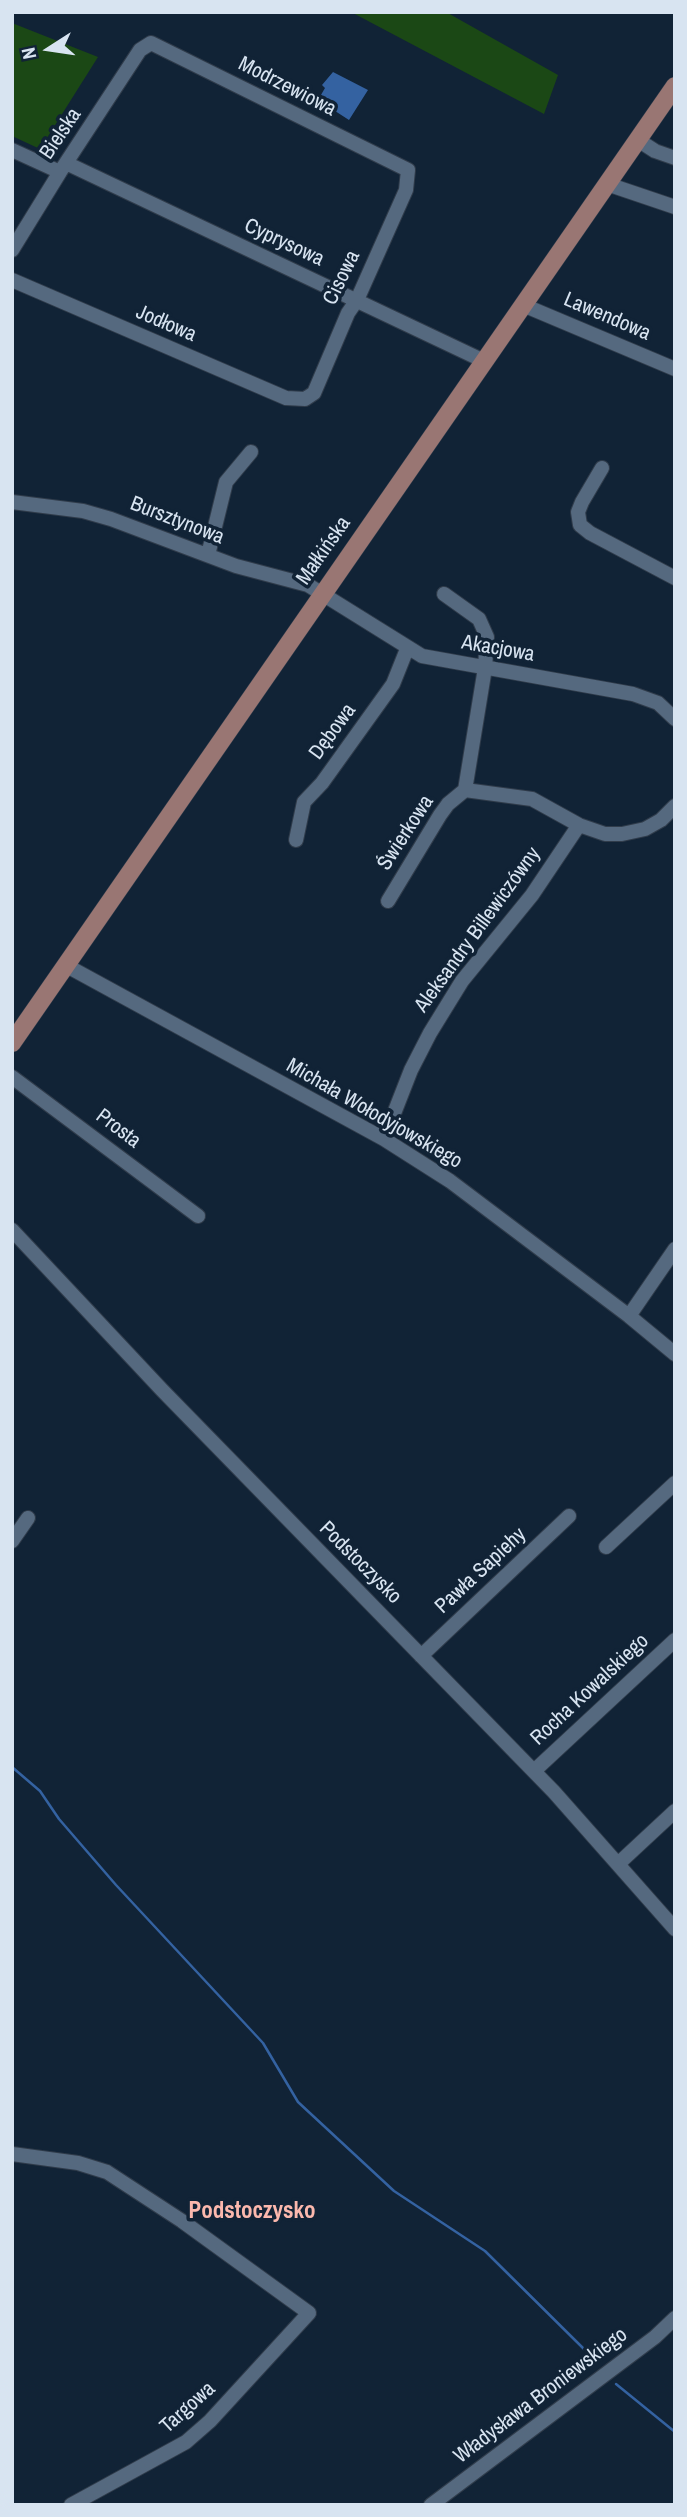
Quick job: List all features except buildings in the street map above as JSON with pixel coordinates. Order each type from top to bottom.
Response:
[{"type":"main road","name":"Małkińska","points":[[12,1043],[675,86]]},
{"type":"street","name":"Bielska","points":[[12,250],[140,50],[148,44]]},
{"type":"street","name":"Modrzewiowa","points":[[148,44],[156,44],[408,170]]},
{"type":"street","points":[[638,140],[655,151],[675,158]]},
{"type":"street","name":"Cyprysowa","points":[[12,150],[63,167],[357,300],[484,361]]},
{"type":"street","name":"Cisowa","points":[[304,399],[314,393],[348,313],[357,300],[406,190],[408,170]]},
{"type":"street","points":[[607,184],[675,207]]},
{"type":"street","name":"Jodłowa","points":[[12,280],[286,398],[304,399]]},
{"type":"street","name":"Lawendowa","points":[[523,304],[675,369]]},
{"type":"street","points":[[208,555],[226,482],[251,453]]},
{"type":"street","points":[[602,468],[578,512],[580,525],[590,533],[675,578]]},
{"type":"street","name":"Bursztynowa","points":[[12,502],[83,511],[111,519],[236,566],[307,585],[322,594]]},
{"type":"street","name":"Akacjowa","points":[[322,594],[407,649],[427,657],[644,696],[658,703],[675,719]]},
{"type":"street","name":"Świerkowa","points":[[388,901],[440,815],[448,804],[465,790],[485,668],[487,637],[484,627],[475,615],[444,594]]},
{"type":"street","name":"Dębowa","points":[[296,840],[304,802],[322,783],[393,684],[407,649]]},
{"type":"street","points":[[465,790],[531,799],[579,825],[605,834],[632,833],[653,825],[675,806]]},
{"type":"street","name":"Aleksandry Billewiczówny","points":[[384,1139],[426,1039],[462,981],[532,895],[579,825]]},
{"type":"street","name":"Michała Wołodyjowskiego","points":[[67,966],[384,1139],[450,1181],[675,1354]]},
{"type":"street","name":"Prosta","points":[[12,1077],[198,1216]]},
{"type":"street","name":"Podstoczysko","points":[[12,1230],[162,1390],[534,1771],[675,1929]]},
{"type":"street","points":[[629,1316],[675,1250]]},
{"type":"street","points":[[606,1548],[675,1483]]},
{"type":"street","name":"Pawła Sapiehy","points":[[421,1656],[569,1516]]},
{"type":"street","points":[[12,1541],[28,1518]]},
{"type":"street","name":"Rocha Kowalskiego","points":[[534,1771],[675,1640]]},
{"type":"street","points":[[618,1864],[675,1811]]},
{"type":"street","name":"Targowa","points":[[12,2154],[78,2163],[107,2172],[182,2221],[309,2313],[210,2421],[186,2442],[71,2505]]},
{"type":"street","name":"Władysława Broniewskiego","points":[[431,2505],[655,2337],[675,2318]]},
{"type":"green space","points":[[351,12],[446,12],[558,75],[544,114]]},
{"type":"green space","points":[[12,23],[98,57],[40,149],[12,136]]},
{"type":"water","points":[[333,72],[368,90],[349,120],[318,100],[325,88],[322,85]]},
{"type":"waterway","points":[[12,1767],[40,1791],[59,1819],[116,1885],[263,2043],[298,2102],[394,2191],[485,2251],[588,2353]]},
{"type":"waterway","points":[[616,2384],[675,2432]]},
{"type":"district","name":"Podstoczysko","points":[[252,2212]]}]
